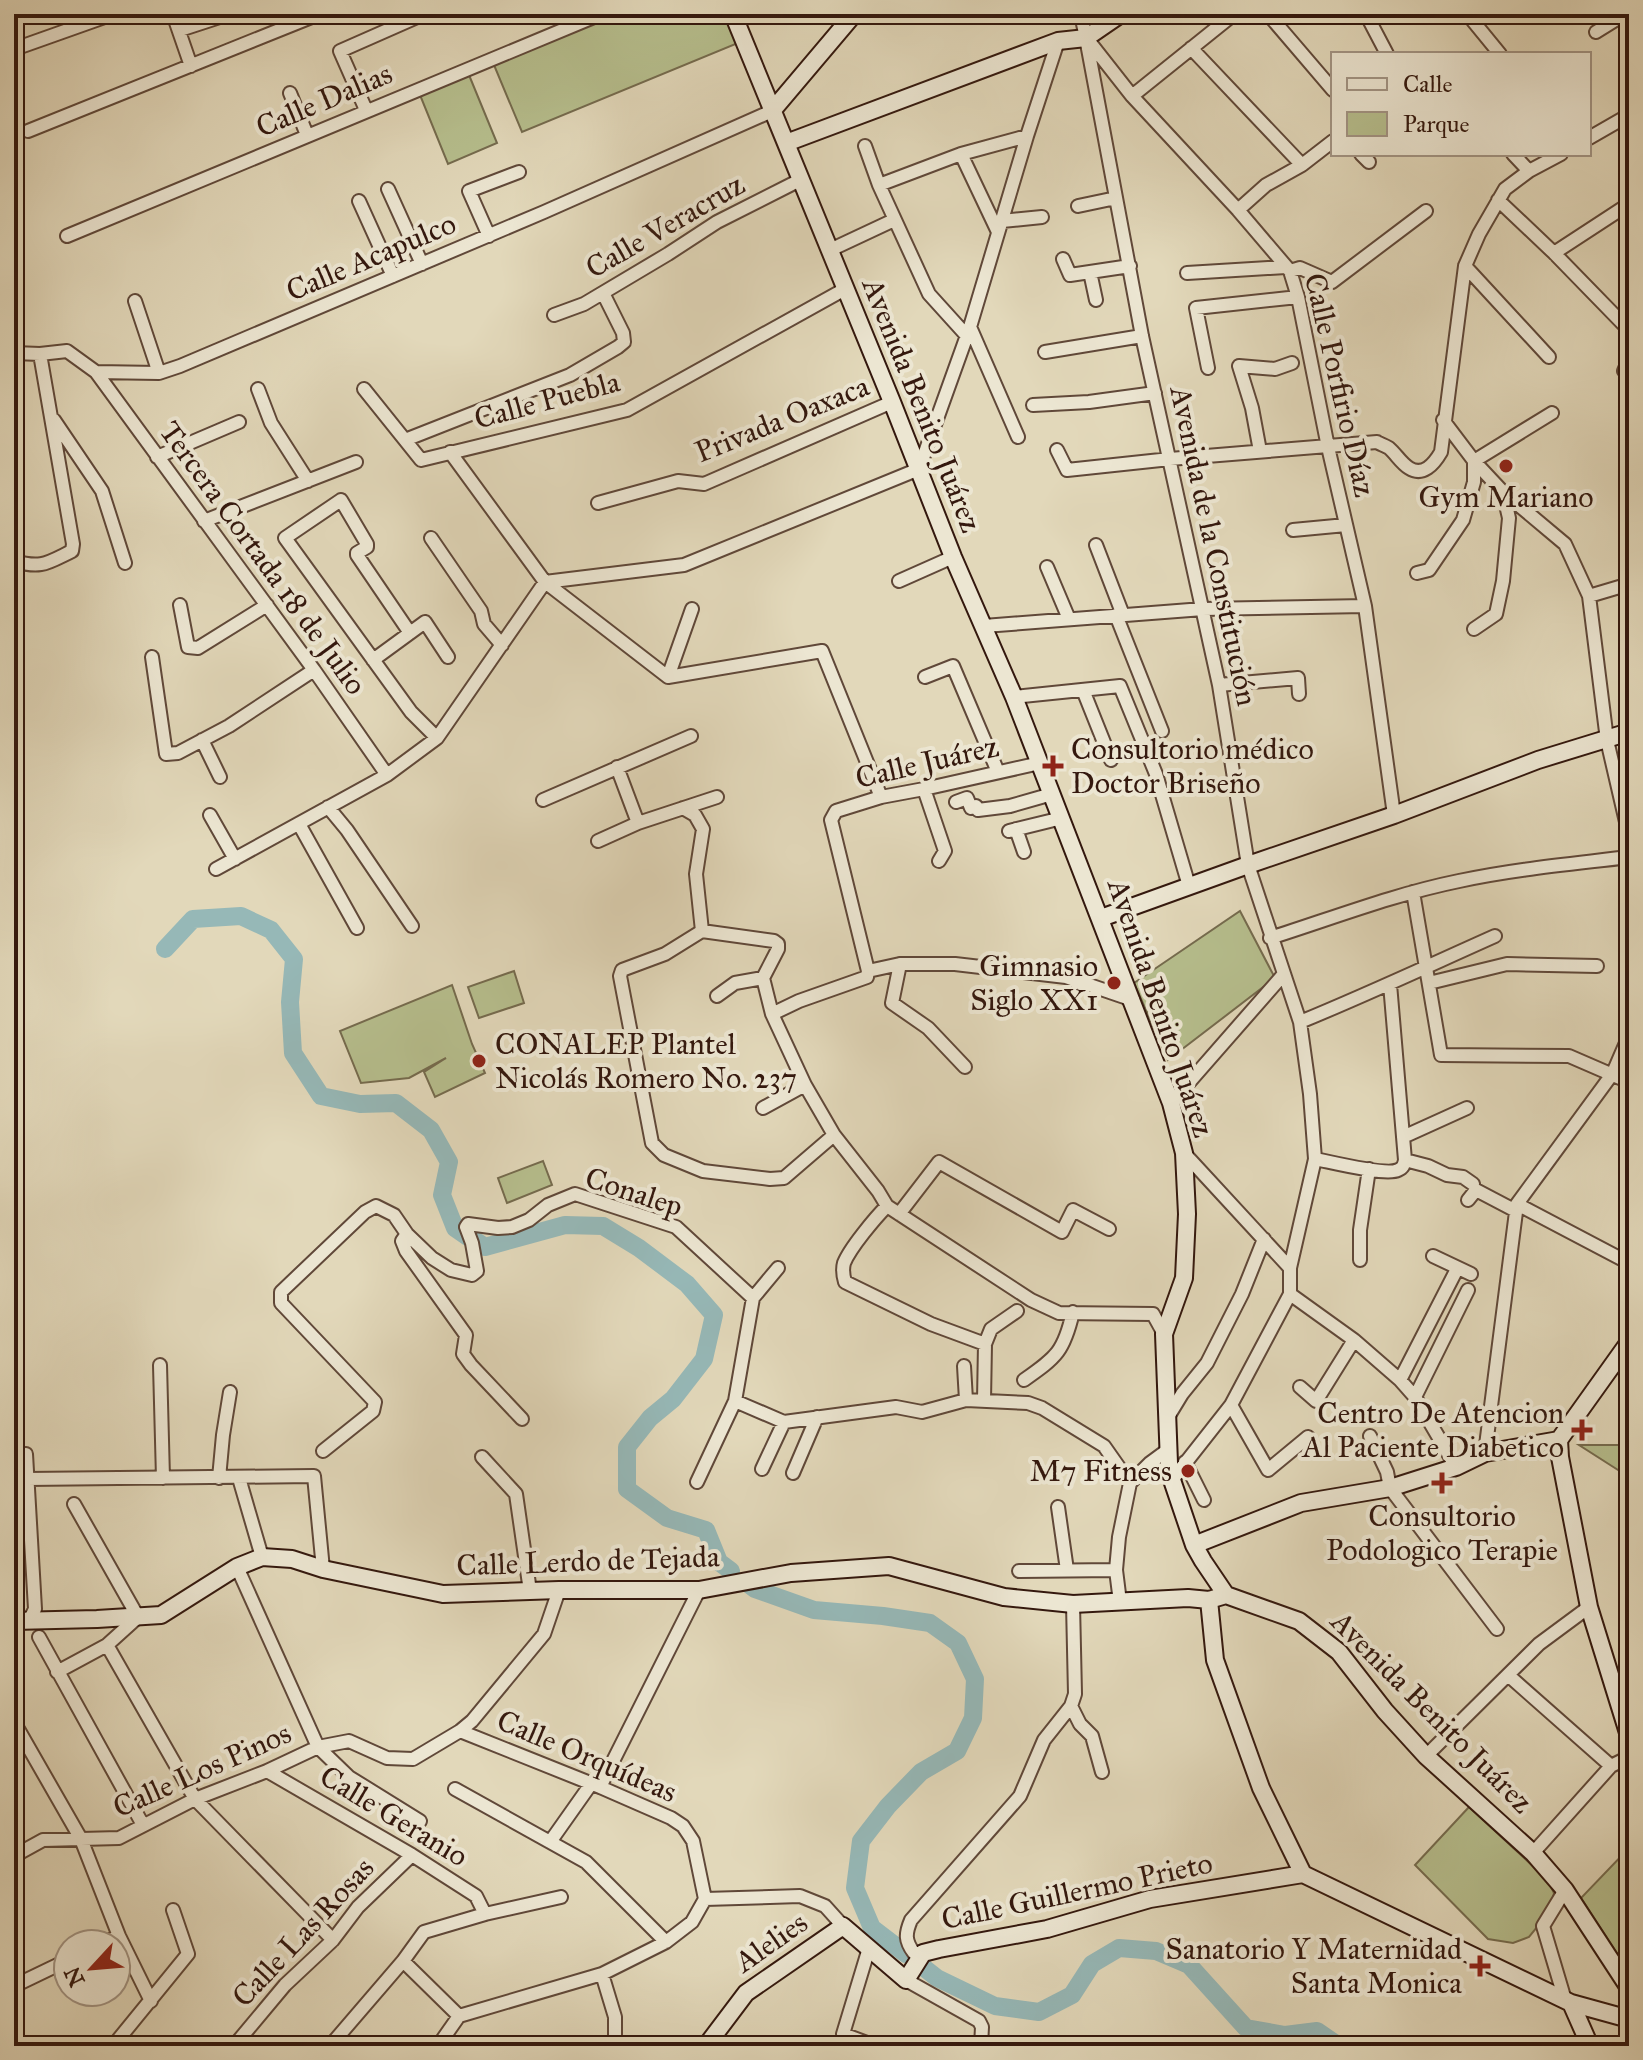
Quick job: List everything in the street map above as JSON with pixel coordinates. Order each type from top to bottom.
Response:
[{"type":"main road","name":"Avenida Benito Juárez","points":[[733,14],[953,557],[1014,697],[1171,1103],[1184,1153],[1187,1214],[1184,1278],[1164,1334],[1169,1449],[1172,1480],[1194,1545],[1226,1595],[1299,1621],[1339,1652],[1385,1711],[1426,1756],[1533,1853],[1565,1890],[1629,1988]]},
{"type":"main road","points":[[772,111],[854,14]]},
{"type":"main road","points":[[786,143],[1058,41],[1086,38],[1121,14]]},
{"type":"main road","points":[[1101,918],[1394,815],[1538,760],[1629,732]]},
{"type":"main road","points":[[1629,1342],[1559,1440],[1589,1607],[1629,1736]]},
{"type":"main road","points":[[1194,1545],[1301,1503],[1390,1488],[1456,1467],[1485,1453],[1559,1440]]},
{"type":"main road","name":"Calle Lerdo de Tejada","points":[[21,1621],[161,1615],[237,1567],[262,1557],[292,1559],[323,1569],[443,1594],[699,1590],[791,1573],[889,1566],[1004,1597],[1073,1604],[1188,1598],[1209,1600],[1226,1595]]},
{"type":"main road","points":[[1209,1600],[1215,1660],[1261,1788],[1303,1874],[1568,2001],[1629,2019]]},
{"type":"main road","name":"Calle Guillermo Prieto","points":[[923,1953],[1047,1929],[1150,1899],[1303,1874]]},
{"type":"main road","points":[[843,1926],[906,1980],[923,1953]]},
{"type":"main road","name":"Alelies","points":[[706,2046],[746,1993],[843,1926]]},
{"type":"main road","points":[[1568,2001],[1590,2046]]},
{"type":"street","points":[[20,47],[113,14]]},
{"type":"street","points":[[173,14],[191,66]]},
{"type":"street","points":[[180,30],[229,14]]},
{"type":"street","points":[[28,131],[319,14]]},
{"type":"street","points":[[366,110],[340,51],[424,14]]},
{"type":"street","name":"Calle Dalias","points":[[67,236],[601,14]]},
{"type":"street","name":"Avenida de la Constitución","points":[[1078,14],[1086,38],[1142,336],[1219,685],[1248,865],[1300,1022],[1315,1159],[1290,1268],[1290,1294],[1231,1405],[1172,1480]]},
{"type":"street","points":[[1132,96],[1234,14]]},
{"type":"street","points":[[1268,14],[1331,88]]},
{"type":"street","points":[[1366,14],[1386,52]]},
{"type":"street","points":[[1596,32],[1625,14]]},
{"type":"street","points":[[1473,21],[1498,52]]},
{"type":"street","name":"Calle Porfirio Díaz","points":[[1086,38],[1132,96],[1288,269],[1298,297],[1328,447],[1365,606],[1394,815]]},
{"type":"street","points":[[216,869],[387,775],[437,738],[545,582],[684,565],[919,469],[969,331],[1058,41]]},
{"type":"street","points":[[1191,48],[1302,165]]},
{"type":"street","points":[[290,93],[307,135]]},
{"type":"street","name":"Calle Acapulco","points":[[96,372],[159,373],[180,366],[489,236],[772,111]]},
{"type":"street","points":[[1591,137],[1629,115]]},
{"type":"street","points":[[879,185],[961,154],[1027,136]]},
{"type":"street","points":[[1238,210],[1266,185],[1302,165],[1331,143]]},
{"type":"street","points":[[865,146],[894,220],[929,294],[969,331],[1018,437]]},
{"type":"street","points":[[961,154],[1000,226]]},
{"type":"street","points":[[1515,156],[1529,171]]},
{"type":"street","points":[[1057,450],[1067,470],[1377,442],[1389,448],[1409,468],[1419,471],[1429,468],[1441,452],[1465,266],[1505,189],[1557,156]]},
{"type":"street","points":[[489,236],[469,191],[519,172]]},
{"type":"street","name":"Calle Veracruz","points":[[554,315],[584,304],[717,222],[800,180]]},
{"type":"street","points":[[388,189],[422,264]]},
{"type":"street","points":[[1078,206],[1116,198]]},
{"type":"street","points":[[1498,200],[1629,330]]},
{"type":"street","points":[[359,201],[393,276]]},
{"type":"street","points":[[1554,253],[1629,204]]},
{"type":"street","points":[[1187,273],[1300,268],[1332,282],[1426,211]]},
{"type":"street","points":[[1000,226],[1042,217]]},
{"type":"street","points":[[830,250],[894,220]]},
{"type":"street","points":[[1063,259],[1070,275],[1130,266]]},
{"type":"street","points":[[1465,266],[1549,357]]},
{"type":"street","points":[[1090,272],[1096,300]]},
{"type":"street","name":"Calle Puebla","points":[[364,389],[421,460],[627,410],[845,289]]},
{"type":"street","points":[[405,440],[570,375],[618,347],[624,342],[623,333],[603,293]]},
{"type":"street","points":[[1208,368],[1196,308],[1298,297]]},
{"type":"street","points":[[135,301],[159,373]]},
{"type":"street","points":[[1045,352],[1142,336]]},
{"type":"street","points":[[14,353],[67,351],[96,372]]},
{"type":"street","points":[[14,561],[42,566],[72,551],[73,544],[40,354]]},
{"type":"street","points":[[1260,451],[1252,408],[1239,366],[1275,369],[1292,363]]},
{"type":"street","name":"Tercera Cortada 18 de Julio","points":[[96,372],[387,775]]},
{"type":"street","points":[[258,389],[271,423],[308,481]]},
{"type":"street","points":[[1033,405],[1089,402],[1155,393]]},
{"type":"street","name":"Privada Oaxaca","points":[[598,503],[678,481],[704,484],[892,402]]},
{"type":"street","points":[[1474,461],[1552,413]]},
{"type":"street","points":[[50,414],[102,491],[125,563]]},
{"type":"street","points":[[1443,420],[1474,461],[1503,492],[1565,544],[1589,596],[1607,740],[1629,835]]},
{"type":"street","points":[[157,457],[239,422]]},
{"type":"street","points":[[450,452],[545,582],[668,677],[822,651],[881,797]]},
{"type":"street","points":[[1417,573],[1429,570],[1463,520],[1474,482],[1474,461]]},
{"type":"street","points":[[204,521],[356,462]]},
{"type":"street","points":[[1474,629],[1496,614],[1503,581],[1509,518],[1503,492]]},
{"type":"street","points":[[410,633],[357,555],[367,544],[341,500],[285,538],[411,712],[437,738]]},
{"type":"street","points":[[1293,530],[1346,525]]},
{"type":"street","points":[[431,538],[481,611],[484,624],[502,645]]},
{"type":"street","points":[[1096,545],[1162,731]]},
{"type":"street","points":[[899,581],[953,557]]},
{"type":"street","points":[[1047,567],[1069,619]]},
{"type":"street","points":[[1589,596],[1627,583],[1629,603]]},
{"type":"street","points":[[180,605],[188,647],[198,648],[267,605]]},
{"type":"street","points":[[984,626],[1203,609],[1365,606]]},
{"type":"street","points":[[668,677],[692,609]]},
{"type":"street","points":[[373,660],[425,622],[448,657]]},
{"type":"street","points":[[152,657],[166,754],[178,753],[229,726],[314,670]]},
{"type":"street","points":[[925,677],[953,666],[998,772]]},
{"type":"street","points":[[1219,685],[1298,678],[1299,694]]},
{"type":"street","points":[[1014,697],[1120,686],[1156,774],[1189,886]]},
{"type":"street","points":[[1083,690],[1111,760]]},
{"type":"street","points":[[543,800],[691,736]]},
{"type":"street","points":[[202,740],[220,777]]},
{"type":"street","name":"Calle Juárez","points":[[868,971],[831,820],[836,811],[881,797],[1040,763]]},
{"type":"street","points":[[617,767],[638,823]]},
{"type":"street","points":[[924,789],[945,851],[939,861]]},
{"type":"street","points":[[956,802],[967,798],[971,808],[976,806],[978,810],[1010,806],[1052,794]]},
{"type":"street","points":[[598,841],[638,823],[717,797]]},
{"type":"street","points":[[328,807],[412,926]]},
{"type":"street","points":[[683,808],[695,815],[703,829],[696,874],[702,931]]},
{"type":"street","points":[[210,815],[235,859]]},
{"type":"street","points":[[1024,852],[1012,830],[1038,831],[1062,818]]},
{"type":"street","points":[[299,824],[357,928]]},
{"type":"street","points":[[1270,938],[1413,892],[1498,873],[1629,857]]},
{"type":"street","points":[[1413,892],[1441,1055],[1569,1056],[1629,1082]]},
{"type":"street","points":[[834,1135],[784,1178],[703,1171],[664,1155],[652,1143],[620,976],[622,970],[665,954],[702,931],[774,941],[778,949],[763,978],[772,1014],[805,1085],[834,1135],[887,1206],[1031,1300],[1059,1313],[1153,1314],[1164,1334]]},
{"type":"street","points":[[1300,1022],[1495,936]]},
{"type":"street","points":[[900,964],[892,1003],[928,1028],[965,1067]]},
{"type":"street","points":[[772,1014],[867,977],[868,971],[900,964],[955,964],[1066,977],[1133,1000]]},
{"type":"street","points":[[1429,983],[1507,964],[1597,966]]},
{"type":"street","points":[[1171,1103],[1283,975]]},
{"type":"street","points":[[717,996],[735,983],[763,978]]},
{"type":"street","points":[[1315,1159],[1369,1169],[1396,1171],[1402,1168],[1405,1160],[1390,984]]},
{"type":"street","points":[[1485,1453],[1517,1208],[1613,1073],[1629,1036]]},
{"type":"street","points":[[763,1108],[805,1085]]},
{"type":"street","points":[[1403,1137],[1467,1108]]},
{"type":"street","points":[[1184,1153],[1290,1268]]},
{"type":"street","points":[[1405,1160],[1447,1175],[1463,1177],[1473,1184]]},
{"type":"street","points":[[899,1214],[939,1162],[1062,1232],[1073,1210],[1109,1229]]},
{"type":"street","points":[[1360,1260],[1360,1230],[1369,1169]]},
{"type":"street","points":[[1468,1200],[1476,1190],[1628,1260]]},
{"type":"street","name":"Conalep","points":[[323,1451],[373,1411],[375,1402],[281,1303],[281,1292],[365,1212],[376,1206],[394,1215],[407,1234],[432,1258],[451,1270],[472,1275],[477,1271],[466,1227],[468,1224],[512,1227],[529,1220],[548,1205],[575,1194],[676,1227],[753,1298]]},
{"type":"street","points":[[887,1206],[845,1260],[842,1272],[845,1282],[931,1324],[985,1344]]},
{"type":"street","points":[[407,1234],[402,1241],[406,1251],[466,1335],[463,1354],[522,1419]]},
{"type":"street","points":[[1168,1417],[1207,1363],[1242,1294],[1264,1239]]},
{"type":"street","points":[[1433,1256],[1471,1274]]},
{"type":"street","points":[[697,1482],[735,1401],[753,1298],[778,1268]]},
{"type":"street","points":[[1400,1380],[1457,1269]]},
{"type":"street","points":[[1415,1397],[1468,1290]]},
{"type":"street","points":[[1290,1294],[1354,1340],[1400,1380],[1415,1397],[1456,1467]]},
{"type":"street","points":[[984,1400],[985,1344],[991,1329],[1017,1311]]},
{"type":"street","points":[[1024,1380],[1059,1353],[1066,1341],[1073,1312]]},
{"type":"street","points":[[1300,1387],[1316,1401],[1354,1340]]},
{"type":"street","points":[[160,1365],[163,1478]]},
{"type":"street","points":[[964,1366],[966,1400]]},
{"type":"street","points":[[219,1478],[230,1392]]},
{"type":"street","points":[[735,1401],[784,1422],[896,1407],[922,1412],[966,1400],[1028,1403],[1042,1408],[1104,1446],[1130,1483]]},
{"type":"street","points":[[1231,1405],[1268,1470],[1308,1437]]},
{"type":"street","points":[[793,1473],[817,1417]]},
{"type":"street","points":[[762,1469],[784,1422]]},
{"type":"street","points":[[1370,1436],[1387,1472],[1390,1488],[1497,1629]]},
{"type":"street","points":[[1120,1602],[1116,1570],[1130,1483],[1169,1449]]},
{"type":"street","points":[[21,1621],[35,1609],[26,1454]]},
{"type":"street","points":[[482,1457],[516,1494],[530,1591]]},
{"type":"street","points":[[1185,1462],[1204,1500]]},
{"type":"street","points":[[27,1479],[314,1476],[323,1569]]},
{"type":"street","points":[[239,1478],[262,1557]]},
{"type":"street","points":[[57,1672],[107,1645],[138,1617],[74,1504]]},
{"type":"street","points":[[1058,1507],[1067,1570]]},
{"type":"street","points":[[237,1567],[318,1747],[349,1777],[420,1821]]},
{"type":"street","points":[[1019,1571],[1116,1570]]},
{"type":"street","points":[[318,1747],[349,1741],[387,1758],[413,1759],[460,1731],[472,1721],[544,1634],[559,1590]]},
{"type":"street","points":[[550,1842],[595,1785],[699,1590]]},
{"type":"street","points":[[1073,1604],[1075,1694],[1071,1706],[1080,1724],[1092,1736],[1102,1772]]},
{"type":"street","points":[[1426,1756],[1539,1644],[1589,1607]]},
{"type":"street","points":[[39,1637],[143,1825]]},
{"type":"street","points":[[107,1645],[195,1799],[333,1940]]},
{"type":"street","points":[[1508,1675],[1611,1766]]},
{"type":"street","name":"Calle Guillermo Prieto","points":[[923,1953],[914,1953],[908,1944],[905,1933],[911,1920],[1020,1796],[1044,1740],[1071,1706]]},
{"type":"street","points":[[14,1722],[81,1839],[116,1928]]},
{"type":"street","name":"Calle Orquídeas","points":[[460,1731],[595,1785],[683,1826],[693,1841],[705,1899]]},
{"type":"street","name":"Calle Los Pinos","points":[[14,1856],[43,1840],[119,1838],[195,1799],[318,1747]]},
{"type":"street","points":[[1533,1853],[1611,1766],[1629,1757]]},
{"type":"street","name":"Calle Geranio","points":[[267,1771],[476,1896],[485,1914]]},
{"type":"street","points":[[455,1789],[586,1862],[666,1942]]},
{"type":"street","name":"Calle Las Rosas","points":[[234,2046],[285,1985],[333,1940],[358,1907],[412,1855]]},
{"type":"street","points":[[1565,1890],[1543,1926],[1568,2001]]},
{"type":"street","points":[[440,2045],[459,2016],[602,1974],[666,1942],[692,1922],[705,1899],[800,1896],[825,1906],[843,1926]]},
{"type":"street","points":[[330,2046],[424,1932],[561,1897]]},
{"type":"street","points":[[113,2046],[188,1954],[173,1910]]},
{"type":"street","points":[[869,1948],[843,2034],[875,2046]]},
{"type":"street","points":[[403,1961],[459,2016]]},
{"type":"street","points":[[132,1962],[151,2001]]},
{"type":"street","points":[[14,1986],[52,1968]]},
{"type":"street","points":[[602,1974],[615,2017],[615,2046]]},
{"type":"street","points":[[906,1980],[979,2021],[982,2027],[981,2046]]},
{"type":"green space","points":[[616,14],[726,14],[738,43],[522,132],[494,65]]},
{"type":"green space","points":[[469,75],[497,143],[448,164],[420,95]]},
{"type":"green space","points":[[1240,911],[1275,978],[1168,1060],[1134,983]]},
{"type":"green space","points":[[514,971],[524,1003],[479,1018],[468,987]]},
{"type":"green space","points":[[452,985],[485,1073],[435,1097],[424,1072],[446,1058],[409,1078],[361,1083],[340,1031]]},
{"type":"green space","points":[[543,1161],[552,1185],[507,1203],[498,1178]]},
{"type":"green space","points":[[1579,1445],[1629,1445],[1629,1477]]},
{"type":"green space","points":[[1469,1807],[1547,1879],[1554,1893],[1551,1910],[1529,1937],[1513,1943],[1488,1939],[1415,1865]]},
{"type":"green space","points":[[1629,1848],[1629,1972],[1581,1898]]},
{"type":"waterway","points":[[165,949],[193,919],[241,916],[271,930],[294,959],[290,1002],[293,1053],[321,1096],[360,1104],[396,1103],[431,1130],[449,1162],[442,1195],[455,1228],[468,1237]]},
{"type":"waterway","points":[[473,1239],[485,1247],[565,1225],[603,1226],[687,1284],[714,1315],[704,1359],[673,1399],[650,1418],[627,1447],[627,1489],[667,1518],[706,1530],[719,1562],[731,1571]]},
{"type":"waterway","points":[[747,1583],[755,1589],[814,1610],[930,1623],[958,1643],[975,1679],[973,1718],[957,1751],[921,1772],[888,1806],[861,1841],[855,1888],[872,1928],[906,1954]]},
{"type":"waterway","points":[[918,1963],[937,1978],[995,2006],[1039,2012],[1072,1995],[1092,1964],[1119,1948],[1156,1951],[1189,1965],[1246,2028],[1285,2035],[1317,2031],[1339,2046]]},
{"type":"place","name":"Gym Mariano","points":[[1506,466]]},
{"type":"place","name":"Consultorio médico Doctor Briseño","points":[[1053,766]]},
{"type":"place","name":"Gimnasio Siglo XX1","points":[[1114,983]]},
{"type":"place","name":"CONALEP Plantel Nicolás Romero No. 237","points":[[479,1061]]},
{"type":"place","name":"Centro De Atencion Al Paciente Diabetico","points":[[1582,1430]]},
{"type":"place","name":"M7 Fitness","points":[[1188,1471]]},
{"type":"place","name":"Consultorio Podologico Terapie","points":[[1442,1483]]},
{"type":"place","name":"Sanatorio Y Maternidad Santa Monica","points":[[1480,1966]]}]
